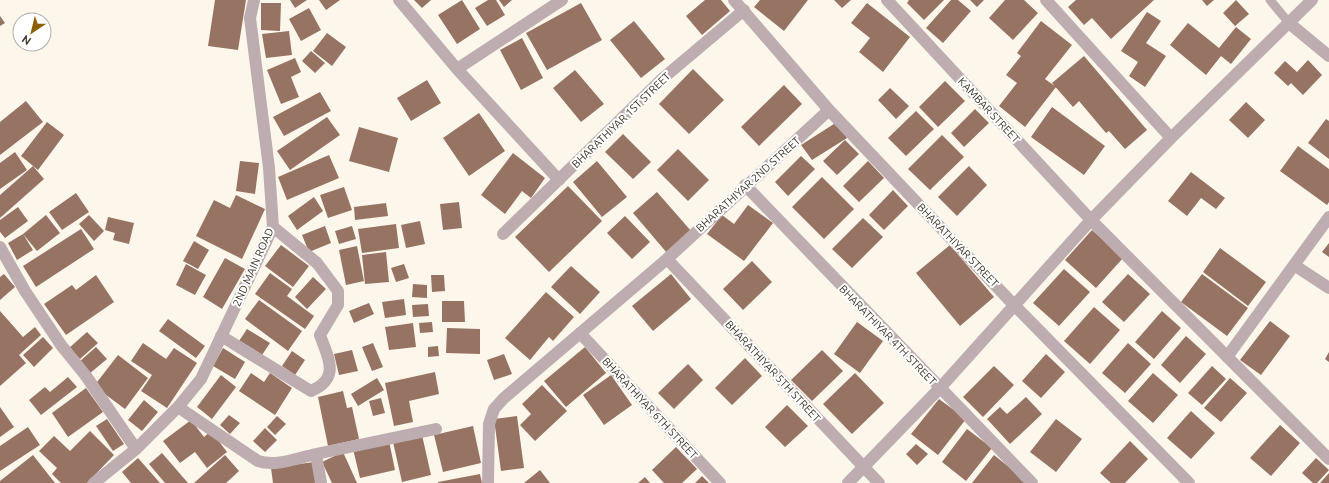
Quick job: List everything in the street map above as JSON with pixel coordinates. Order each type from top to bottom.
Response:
[{"type":"street","name":"2ND MAIN ROAD","points":[[94,483],[136,449],[178,407],[201,379],[273,227],[269,168],[250,18],[254,0]]},
{"type":"street","points":[[399,0],[457,69],[558,180]]},
{"type":"street","points":[[457,69],[562,0]]},
{"type":"street","name":"BHARATHIYAR STREET","points":[[734,0],[829,110],[1016,306],[1189,483]]},
{"type":"street","name":"KAMBAR STREET","points":[[887,0],[1090,220],[1329,459]]},
{"type":"street","points":[[1046,0],[1171,138]]},
{"type":"street","points":[[848,483],[940,388],[1016,306],[1090,220],[1171,138],[1312,0]]},
{"type":"street","name":"BHARATHIYAR 1ST STREET","points":[[503,234],[662,79],[744,10]]},
{"type":"street","points":[[1289,23],[1329,56]]},
{"type":"street","name":"BHARATHIYAR 2ND STREET","points":[[488,483],[489,424],[494,409],[504,398],[667,258],[745,185],[829,110]]},
{"type":"street","name":"BHARATHIYAR 4TH STREET","points":[[745,185],[1032,483]]},
{"type":"street","points":[[1227,357],[1329,217]]},
{"type":"street","points":[[221,336],[311,391],[321,387],[330,372],[330,361],[320,335],[338,305],[338,291],[317,263],[273,227]]},
{"type":"street","points":[[0,247],[25,291],[61,345],[86,376],[136,449]]},
{"type":"street","name":"BHARATHIYAR 5TH STREET","points":[[667,258],[879,483]]},
{"type":"street","points":[[1294,265],[1329,288]]},
{"type":"street","name":"BHARATHIYAR 6TH STREET","points":[[580,333],[720,483]]},
{"type":"street","points":[[178,407],[258,461],[266,464],[275,464],[436,429]]},
{"type":"street","points":[[316,454],[321,483]]},
{"type":"lane","points":[[1270,0],[1289,23]]},
{"type":"building","points":[[215,0],[246,0],[238,50],[208,46]]},
{"type":"building","points":[[290,0],[307,0],[295,8]]},
{"type":"building","points":[[319,0],[340,0],[326,10]]},
{"type":"building","points":[[414,0],[431,0],[422,8]]},
{"type":"building","points":[[462,0],[480,29],[457,44],[438,15]]},
{"type":"building","points":[[488,0],[496,0],[505,15],[487,26],[475,8]]},
{"type":"building","points":[[499,0],[512,0],[504,7]]},
{"type":"building","points":[[705,0],[721,0],[730,11],[702,35],[686,16]]},
{"type":"building","points":[[760,0],[808,0],[784,31],[754,7]]},
{"type":"building","points":[[834,0],[851,0],[842,8]]},
{"type":"building","points":[[909,0],[944,0],[924,20],[907,3]]},
{"type":"building","points":[[951,0],[958,0],[971,11],[943,43],[926,28]]},
{"type":"building","points":[[970,0],[984,0],[977,7]]},
{"type":"building","points":[[1005,0],[1024,0],[1038,13],[1013,40],[989,18]]},
{"type":"building","points":[[1076,0],[1154,0],[1111,39],[1092,18],[1084,25],[1068,7]]},
{"type":"building","points":[[1202,0],[1214,0],[1207,6]]},
{"type":"building","points":[[1236,0],[1249,14],[1235,26],[1223,13]]},
{"type":"building","points":[[261,3],[281,3],[280,31],[261,30]]},
{"type":"building","points":[[581,3],[602,40],[547,70],[526,33]]},
{"type":"building","points":[[867,3],[910,37],[883,72],[859,52],[870,38],[851,23]]},
{"type":"building","points":[[309,8],[321,30],[301,41],[289,19]]},
{"type":"building","points":[[1147,12],[1161,21],[1146,43],[1166,56],[1145,87],[1129,76],[1138,62],[1121,51]]},
{"type":"building","points":[[0,16],[5,23],[0,26]]},
{"type":"building","points":[[634,21],[665,59],[641,78],[610,40]]},
{"type":"building","points":[[1041,21],[1072,45],[1045,79],[1056,87],[1025,127],[999,106],[1017,83],[1006,75],[1021,56],[1017,53]]},
{"type":"building","points":[[1188,23],[1219,48],[1236,27],[1251,39],[1231,64],[1221,56],[1206,75],[1170,45]]},
{"type":"building","points":[[289,31],[292,55],[266,58],[262,34]]},
{"type":"building","points":[[327,33],[346,47],[332,66],[313,51]]},
{"type":"building","points":[[522,38],[543,78],[521,90],[500,50]]},
{"type":"building","points":[[311,51],[325,63],[315,73],[302,61]]},
{"type":"building","points":[[1084,56],[1147,130],[1125,149],[1109,131],[1106,133],[1079,101],[1073,107],[1052,83]]},
{"type":"building","points":[[295,58],[301,72],[291,77],[299,97],[281,104],[267,70]]},
{"type":"building","points":[[1308,60],[1322,75],[1303,95],[1291,83],[1288,86],[1274,73],[1285,61],[1297,72]]},
{"type":"building","points":[[693,69],[724,100],[689,134],[659,104]]},
{"type":"building","points":[[575,70],[604,104],[581,122],[553,88]]},
{"type":"building","points":[[427,80],[441,103],[411,121],[397,98]]},
{"type":"building","points":[[945,81],[965,101],[938,127],[919,107]]},
{"type":"building","points":[[784,85],[802,104],[759,146],[741,127]]},
{"type":"building","points":[[890,88],[909,106],[896,119],[878,100]]},
{"type":"building","points":[[320,92],[331,111],[284,136],[273,117]]},
{"type":"building","points":[[26,101],[43,122],[0,155],[0,122]]},
{"type":"building","points":[[1246,102],[1265,120],[1248,138],[1229,120]]},
{"type":"building","points":[[1052,107],[1105,146],[1084,175],[1031,137]]},
{"type":"building","points":[[975,109],[989,123],[964,147],[951,133]]},
{"type":"building","points":[[916,111],[934,129],[906,156],[888,138]]},
{"type":"building","points":[[479,113],[505,151],[469,176],[443,138]]},
{"type":"building","points":[[327,117],[340,135],[290,170],[277,151]]},
{"type":"building","points":[[1326,119],[1329,121],[1329,159],[1308,143]]},
{"type":"building","points":[[47,122],[64,135],[38,170],[21,156]]},
{"type":"building","points":[[837,122],[847,138],[812,160],[801,145]]},
{"type":"building","points":[[359,127],[398,138],[389,172],[349,161]]},
{"type":"building","points":[[623,134],[651,162],[633,179],[605,152]]},
{"type":"building","points":[[942,135],[964,157],[930,190],[908,169]]},
{"type":"building","points":[[845,140],[859,154],[837,175],[823,161]]},
{"type":"building","points":[[1298,146],[1329,169],[1329,202],[1327,205],[1280,171]]},
{"type":"building","points":[[678,149],[709,180],[688,201],[657,170]]},
{"type":"building","points":[[15,152],[27,170],[0,189],[0,163]]},
{"type":"building","points":[[513,153],[545,178],[531,198],[522,191],[505,214],[481,195]]},
{"type":"building","points":[[329,155],[339,178],[287,200],[278,177]]},
{"type":"building","points":[[801,156],[815,169],[788,196],[775,182]]},
{"type":"building","points":[[240,161],[259,163],[255,194],[236,191]]},
{"type":"building","points":[[597,161],[627,197],[602,217],[573,182]]},
{"type":"building","points":[[868,161],[884,178],[859,202],[843,186]]},
{"type":"building","points":[[33,166],[44,179],[0,218],[0,195]]},
{"type":"building","points":[[969,166],[987,185],[957,216],[938,197]]},
{"type":"building","points":[[1191,172],[1225,198],[1216,209],[1201,198],[1187,216],[1168,201]]},
{"type":"building","points":[[822,177],[854,209],[824,239],[792,207]]},
{"type":"building","points":[[568,186],[602,221],[549,272],[515,237]]},
{"type":"building","points":[[344,187],[352,210],[328,218],[320,195]]},
{"type":"building","points":[[893,190],[908,206],[884,230],[869,215]]},
{"type":"building","points":[[657,192],[692,232],[667,253],[633,213]]},
{"type":"building","points":[[76,193],[89,212],[62,230],[49,212]]},
{"type":"building","points":[[236,195],[265,209],[242,259],[196,236],[214,200],[230,208]]},
{"type":"building","points":[[314,197],[323,211],[297,230],[288,216]]},
{"type":"building","points":[[459,202],[462,228],[443,230],[440,204]]},
{"type":"building","points":[[386,203],[388,216],[355,220],[354,207]]},
{"type":"building","points":[[748,205],[773,223],[744,261],[707,234],[722,215],[734,224]]},
{"type":"building","points":[[18,207],[28,221],[5,238],[0,232],[0,220]]},
{"type":"building","points":[[46,215],[60,233],[37,251],[23,234]]},
{"type":"building","points":[[89,215],[104,231],[94,241],[79,224]]},
{"type":"building","points":[[625,216],[650,242],[632,259],[607,233]]},
{"type":"building","points":[[108,217],[134,223],[129,244],[113,240],[115,233],[105,230]]},
{"type":"building","points":[[863,218],[883,237],[852,268],[832,249]]},
{"type":"building","points":[[420,221],[425,244],[406,248],[401,225]]},
{"type":"building","points":[[396,224],[399,248],[362,253],[358,229]]},
{"type":"building","points":[[325,226],[331,243],[309,252],[302,235]]},
{"type":"building","points":[[352,226],[356,239],[339,244],[335,231]]},
{"type":"building","points":[[81,229],[94,249],[36,287],[23,266]]},
{"type":"building","points":[[1092,230],[1123,258],[1096,288],[1065,260]]},
{"type":"building","points":[[23,234],[33,250],[17,260],[8,243]]},
{"type":"building","points":[[194,241],[209,250],[198,269],[183,261]]},
{"type":"building","points":[[1329,243],[1329,257],[1322,252]]},
{"type":"building","points":[[281,245],[309,266],[293,287],[265,266]]},
{"type":"building","points":[[950,245],[994,297],[960,326],[916,273]]},
{"type":"building","points":[[357,246],[364,281],[346,285],[339,250]]},
{"type":"building","points":[[1220,248],[1266,282],[1248,306],[1203,272]]},
{"type":"building","points":[[386,252],[389,282],[365,284],[362,255]]},
{"type":"building","points":[[225,258],[245,269],[222,309],[203,297]]},
{"type":"building","points":[[752,261],[772,282],[743,310],[723,289]]},
{"type":"building","points":[[186,264],[206,275],[195,295],[176,285]]},
{"type":"building","points":[[404,264],[409,278],[396,282],[391,268]]},
{"type":"building","points":[[571,266],[600,292],[580,314],[551,287]]},
{"type":"building","points":[[1064,269],[1090,292],[1059,326],[1033,303]]},
{"type":"building","points":[[270,273],[292,289],[287,296],[314,316],[305,329],[255,294]]},
{"type":"building","points":[[4,274],[15,287],[0,300],[0,277]]},
{"type":"building","points":[[671,274],[691,299],[653,331],[632,306]]},
{"type":"building","points":[[1128,274],[1150,294],[1124,322],[1102,302]]},
{"type":"building","points":[[1202,274],[1248,308],[1227,336],[1181,302]]},
{"type":"building","points":[[96,275],[114,302],[66,335],[44,304],[72,285],[76,290]]},
{"type":"building","points":[[431,275],[444,275],[445,291],[432,292]]},
{"type":"building","points":[[313,277],[326,289],[307,309],[295,297]]},
{"type":"building","points":[[413,284],[427,285],[427,298],[412,297]]},
{"type":"building","points":[[546,292],[574,317],[553,341],[549,337],[530,360],[505,338]]},
{"type":"building","points":[[404,299],[406,315],[385,318],[382,302]]},
{"type":"building","points":[[259,300],[302,331],[288,351],[245,319]]},
{"type":"building","points":[[442,301],[464,301],[465,322],[442,322]]},
{"type":"building","points":[[369,303],[374,314],[354,323],[349,311]]},
{"type":"building","points":[[428,304],[429,316],[413,317],[412,305]]},
{"type":"building","points":[[1094,307],[1120,330],[1090,364],[1064,341]]},
{"type":"building","points":[[0,311],[23,337],[35,327],[41,335],[19,355],[26,363],[0,386]]},
{"type":"building","points":[[1162,311],[1181,328],[1154,359],[1135,342]]},
{"type":"building","points":[[168,319],[205,346],[196,358],[159,331]]},
{"type":"building","points":[[1270,321],[1290,336],[1261,375],[1240,360]]},
{"type":"building","points":[[432,322],[433,332],[420,333],[419,323]]},
{"type":"building","points":[[857,322],[883,341],[860,373],[834,354]]},
{"type":"building","points":[[413,323],[416,347],[389,350],[385,327]]},
{"type":"building","points":[[447,328],[480,329],[480,354],[446,353]]},
{"type":"building","points":[[247,329],[270,343],[262,355],[239,341]]},
{"type":"building","points":[[87,332],[98,343],[80,359],[69,348]]},
{"type":"building","points":[[1186,336],[1206,354],[1180,383],[1161,365]]},
{"type":"building","points":[[43,337],[53,348],[34,367],[23,355]]},
{"type":"building","points":[[143,343],[166,359],[174,348],[197,363],[167,408],[141,391],[152,375],[131,361]]},
{"type":"building","points":[[373,343],[383,367],[372,371],[362,347]]},
{"type":"building","points":[[1128,343],[1151,364],[1125,393],[1102,373]]},
{"type":"building","points":[[438,346],[439,356],[428,357],[428,347]]},
{"type":"building","points":[[96,347],[107,359],[89,374],[79,362]]},
{"type":"building","points":[[585,347],[606,373],[566,407],[544,381]]},
{"type":"building","points":[[223,348],[245,362],[235,379],[213,366]]},
{"type":"building","points":[[352,350],[358,371],[339,375],[334,354]]},
{"type":"building","points":[[822,350],[843,371],[812,401],[791,380]]},
{"type":"building","points":[[292,351],[305,360],[295,375],[282,366]]},
{"type":"building","points":[[1329,352],[1329,362],[1325,359]]},
{"type":"building","points":[[504,354],[512,374],[494,380],[487,360]]},
{"type":"building","points":[[1046,354],[1065,372],[1041,398],[1022,381]]},
{"type":"building","points":[[118,355],[148,378],[125,409],[94,386]]},
{"type":"building","points":[[745,358],[762,376],[732,405],[715,388]]},
{"type":"building","points":[[688,364],[703,380],[674,409],[658,393]]},
{"type":"building","points":[[994,366],[1014,385],[983,417],[963,397]]},
{"type":"building","points":[[1212,366],[1226,379],[1202,405],[1188,393]]},
{"type":"building","points":[[435,372],[439,394],[409,401],[413,422],[394,426],[385,383]]},
{"type":"building","points":[[251,373],[264,382],[270,373],[292,388],[275,415],[239,391]]},
{"type":"building","points":[[855,373],[884,403],[852,434],[823,404]]},
{"type":"building","points":[[1153,373],[1178,395],[1153,423],[1128,401]]},
{"type":"building","points":[[221,375],[236,387],[212,419],[197,407]]},
{"type":"building","points":[[611,375],[632,405],[604,425],[583,395]]},
{"type":"building","points":[[68,377],[77,387],[41,415],[29,400],[45,387],[50,392]]},
{"type":"building","points":[[377,378],[384,390],[358,406],[351,394]]},
{"type":"building","points":[[1230,378],[1247,393],[1221,422],[1204,408]]},
{"type":"building","points":[[542,385],[567,411],[535,441],[520,425],[531,414],[522,404]]},
{"type":"building","points":[[86,388],[103,412],[68,437],[52,413]]},
{"type":"building","points":[[343,391],[347,408],[352,407],[359,439],[328,446],[318,397]]},
{"type":"building","points":[[1026,397],[1042,414],[1010,444],[987,419],[1000,407],[1007,414]]},
{"type":"building","points":[[381,398],[385,413],[373,416],[369,401]]},
{"type":"building","points":[[939,399],[966,419],[938,455],[911,434]]},
{"type":"building","points":[[144,400],[158,412],[142,431],[128,420]]},
{"type":"building","points":[[787,405],[808,426],[785,447],[765,427]]},
{"type":"building","points":[[0,407],[14,427],[0,437]]},
{"type":"building","points":[[1191,411],[1215,433],[1191,459],[1167,438]]},
{"type":"building","points":[[229,415],[240,423],[230,434],[220,425]]},
{"type":"building","points":[[277,416],[286,424],[275,435],[267,427]]},
{"type":"building","points":[[517,416],[524,468],[501,471],[494,419]]},
{"type":"building","points":[[107,419],[124,444],[113,451],[96,426]]},
{"type":"building","points":[[1056,419],[1082,439],[1056,472],[1030,452]]},
{"type":"building","points":[[191,420],[204,437],[211,431],[227,452],[207,468],[195,452],[180,463],[163,441]]},
{"type":"building","points":[[1280,425],[1300,443],[1271,476],[1250,458]]},
{"type":"building","points":[[473,426],[481,463],[443,472],[434,435]]},
{"type":"building","points":[[28,427],[40,445],[0,471],[0,446]]},
{"type":"building","points":[[265,428],[277,440],[265,452],[253,441]]},
{"type":"building","points":[[967,429],[992,448],[966,481],[942,462]]},
{"type":"building","points":[[90,431],[114,455],[87,483],[61,483],[52,474],[57,468],[39,451],[54,436],[70,451]]},
{"type":"building","points":[[422,435],[431,475],[402,482],[393,442]]},
{"type":"building","points":[[389,441],[395,470],[360,478],[353,449]]},
{"type":"building","points":[[1130,441],[1148,459],[1125,483],[1111,483],[1100,473]]},
{"type":"building","points":[[916,444],[928,454],[917,465],[906,454]]},
{"type":"building","points":[[676,447],[697,469],[682,483],[664,483],[652,470]]},
{"type":"building","points":[[343,452],[357,483],[332,483],[322,462]]},
{"type":"building","points":[[162,453],[188,483],[165,483],[149,464]]},
{"type":"building","points":[[33,455],[55,483],[0,483],[0,481]]},
{"type":"building","points":[[225,455],[239,471],[226,483],[194,483]]},
{"type":"building","points":[[994,455],[1029,483],[972,483]]},
{"type":"building","points":[[138,458],[160,483],[131,483],[122,472]]},
{"type":"building","points":[[1316,458],[1329,470],[1317,483],[1313,483],[1302,473]]},
{"type":"building","points":[[314,462],[317,483],[273,483],[271,468]]},
{"type":"building","points":[[540,470],[550,483],[524,483]]},
{"type":"building","points":[[1329,473],[1329,483],[1320,483]]},
{"type":"building","points":[[480,474],[482,483],[438,483],[438,482]]},
{"type":"building","points":[[702,476],[709,483],[695,483]]},
{"type":"building","points":[[645,477],[650,483],[638,483]]}]
